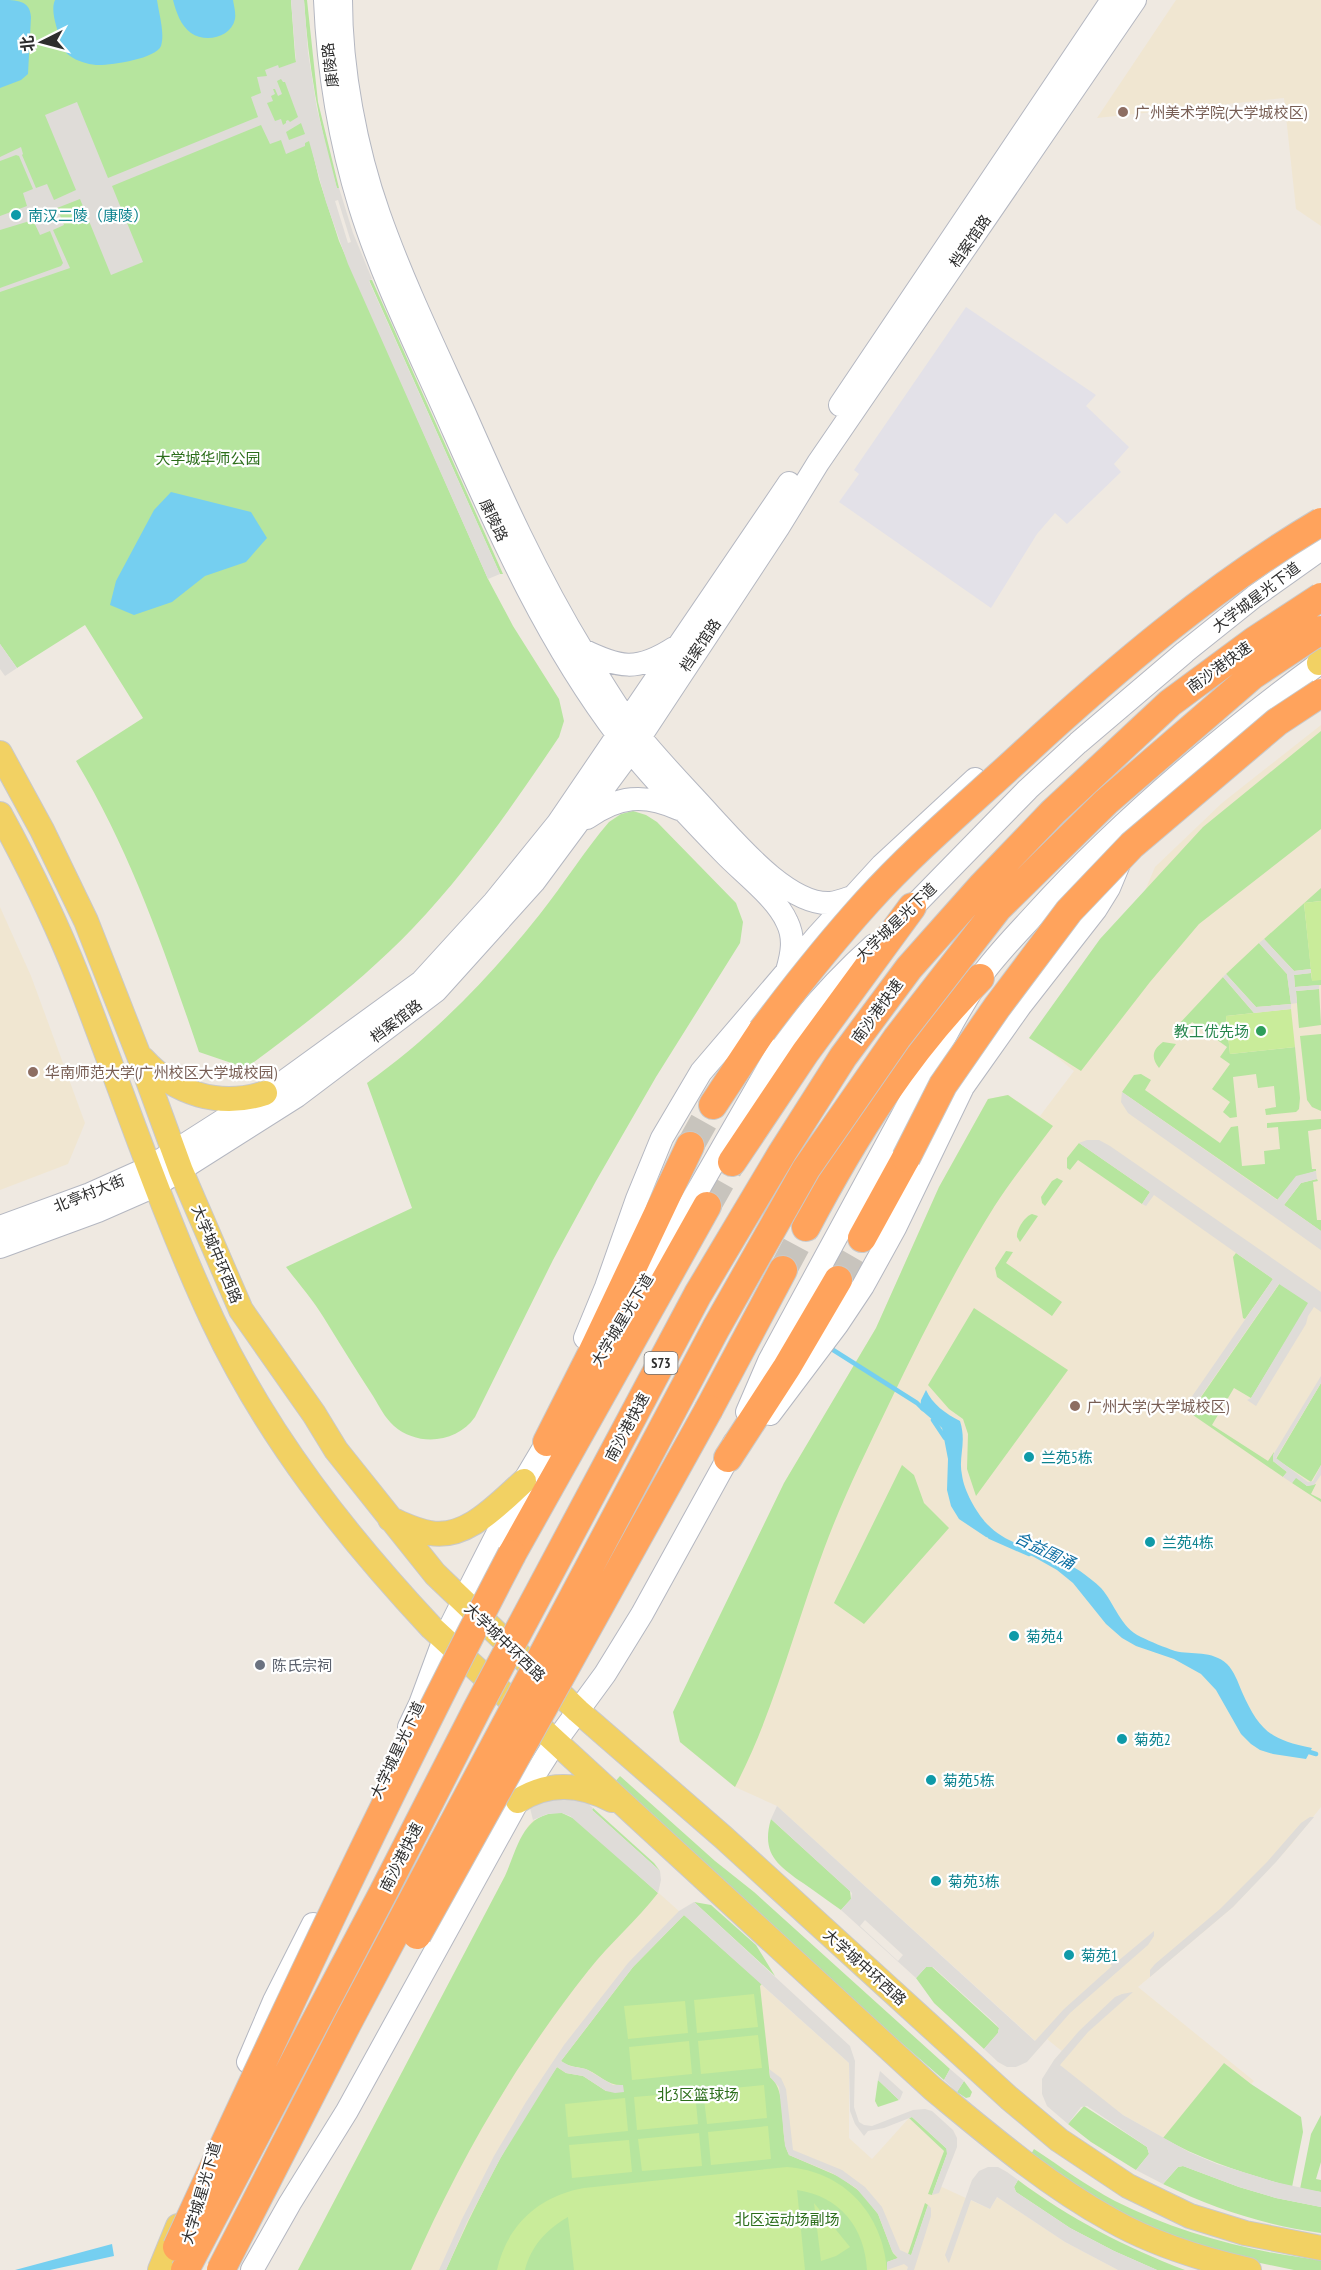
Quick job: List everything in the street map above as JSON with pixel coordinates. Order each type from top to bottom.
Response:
[{"type":"highway","points":[[713,1105],[762,1031],[826,948],[869,900],[926,843],[1051,729],[1172,627],[1250,569],[1321,522]]},
{"type":"highway","name":"南沙港快速","points":[[185,2270],[477,1709],[698,1294],[782,1153],[843,1057],[909,968],[981,887],[1053,812],[1170,704],[1254,641],[1321,597]]},
{"type":"highway","name":"南沙港快速","points":[[223,2270],[353,2014],[716,1328],[806,1169],[897,1038],[998,908],[1106,802],[1253,675],[1321,630]]},
{"type":"highway","points":[[862,1238],[943,1085],[997,1007],[1070,911],[1132,844],[1277,722],[1321,693]]},
{"type":"highway","points":[[732,1161],[804,1053],[912,907]]},
{"type":"highway","points":[[806,1227],[848,1151],[889,1085],[950,1008],[980,978]]},
{"type":"highway","points":[[547,1442],[592,1353],[690,1146]]},
{"type":"highway","points":[[167,2270],[304,1970],[464,1646],[546,1491],[624,1357],[707,1206]]},
{"type":"highway","points":[[223,2270],[375,2009],[709,1409],[783,1270]]},
{"type":"highway","points":[[728,1458],[787,1367],[838,1280]]},
{"type":"main road","name":"康陵路","points":[[325,0],[327,38],[339,125],[360,208],[378,257],[485,502],[528,590],[577,674],[629,736],[683,811],[782,913],[792,936],[787,971]]},
{"type":"main road","name":"康陵路","points":[[341,0],[345,57],[353,114],[378,212],[504,504],[538,573],[629,736],[764,870],[789,889],[817,902],[832,903],[852,897]]},
{"type":"main road","name":"档案馆路","points":[[178,1162],[297,1096],[436,991],[534,882],[578,824],[680,643],[1112,0]]},
{"type":"main road","name":"档案馆路","points":[[178,1162],[265,1093],[421,982],[460,942],[532,857],[629,736],[772,538],[818,463],[1135,0]]},
{"type":"main road","name":"大学城星光下道","points":[[177,2270],[197,2214],[208,2155],[274,2001],[420,1704],[444,1639],[524,1481],[610,1342],[778,1051],[801,1020],[844,972],[1078,742],[1139,689],[1255,596],[1321,549]]},
{"type":"main road","points":[[581,649],[604,661],[628,666],[656,660],[680,643]]},
{"type":"main road","points":[[252,2270],[347,2111],[518,1801],[556,1741],[597,1686],[642,1614],[728,1458],[769,1361],[953,1022],[980,978],[1062,884],[1127,822],[1237,727],[1320,662]]},
{"type":"main road","points":[[547,1442],[662,1138],[701,1072],[852,897],[937,812],[982,773],[1043,757],[1078,742]]},
{"type":"main road","name":"大学城中环西路","points":[[0,753],[74,893],[105,965],[178,1162],[241,1310],[314,1414],[336,1450],[435,1574],[578,1711],[723,1837],[1009,2098],[1059,2140],[1128,2186],[1190,2216],[1256,2235],[1321,2248]]},
{"type":"main road","points":[[578,824],[610,804],[625,799],[664,802],[683,811]]},
{"type":"main road","name":"大学城中环西路","points":[[0,814],[47,906],[78,976],[152,1177],[213,1322],[275,1432],[352,1538],[380,1572],[444,1639],[933,2089],[1050,2183],[1112,2221],[1153,2240],[1197,2256],[1249,2270]]},
{"type":"main road","points":[[728,1458],[761,1427],[863,1286],[891,1235],[963,1087],[1021,1005],[1082,928],[1109,888],[1117,873],[1127,822]]},
{"type":"main road","points":[[140,1056],[164,1078],[197,1095],[225,1100],[252,1098],[265,1093]]},
{"type":"main road","name":"北亭村大街","points":[[0,1247],[98,1211],[178,1162]]},
{"type":"main road","name":"北亭村大街","points":[[0,1227],[90,1194],[152,1177]]},
{"type":"main road","points":[[389,1519],[431,1534],[457,1532],[489,1512],[524,1481]]},
{"type":"main road","points":[[518,1801],[544,1788],[575,1786],[598,1793],[627,1807]]},
{"type":"main road","points":[[160,2270],[208,2155]]},
{"type":"shaded area","points":[[291,0],[304,0],[308,52],[317,109],[337,188],[339,188],[353,233],[372,279],[369,281],[500,574],[488,579],[348,264],[326,202],[309,141],[305,143],[305,146],[286,154],[281,140],[270,144],[261,125],[112,186],[143,262],[111,275],[80,199],[57,208],[64,225],[53,230],[70,268],[0,292],[0,288],[61,266],[63,263],[50,231],[40,235],[33,220],[0,230],[0,216],[27,206],[23,193],[33,189],[19,156],[0,161],[0,157],[21,147],[22,155],[36,188],[47,184],[54,200],[76,190],[45,115],[77,102],[108,178],[258,117],[251,97],[261,93],[257,77],[267,76],[265,70],[278,65],[279,68],[296,62]],"holes":[[[281,79],[285,82],[298,117],[290,122],[286,121],[283,125],[281,119],[275,121],[267,103],[273,101],[271,96],[275,94],[273,89],[278,96],[282,94],[277,81]],[[301,123],[305,134],[289,140],[286,132]],[[338,200],[351,242],[348,243],[335,201]]]},
{"type":"shaded area","name":"广州美术学院(大学城校区)","points":[[1176,0],[1321,0],[1321,226],[1296,209],[1284,98],[1097,118]]},
{"type":"shaded area","points":[[966,307],[1096,395],[1086,406],[1129,447],[1114,464],[1121,472],[1067,524],[1055,513],[1037,534],[991,608],[839,502],[859,474],[854,470]]},
{"type":"shaded area","points":[[0,644],[17,668],[5,676],[0,669]]},
{"type":"shaded area","name":"广州大学(大学城校区)","points":[[1321,725],[1321,1807],[1290,1846],[1233,1907],[1138,1987],[1254,2081],[1189,2152],[1123,2115],[1097,2096],[1054,2060],[1062,2051],[1047,2039],[1041,2046],[777,1806],[735,1787],[680,1742],[674,1712],[784,1483],[876,1328],[939,1187],[988,1099],[1008,1095],[1040,1116],[1074,1071],[1047,1049],[1139,905],[1155,867],[1222,803]]},
{"type":"shaded area","name":"华南师范大学(广州校区大学城校园)","points":[[0,907],[31,976],[85,1123],[68,1164],[0,1190]]},
{"type":"shaded area","points":[[1264,939],[1294,971],[1311,969],[1311,973],[1294,975],[1295,987],[1319,985],[1319,989],[1296,991],[1297,1003],[1291,1004],[1287,974],[1259,943]]},
{"type":"shaded area","points":[[1226,974],[1256,1007],[1291,1004],[1291,1009],[1254,1013],[1223,977]]},
{"type":"shaded area","points":[[1122,1092],[1277,1200],[1296,1176],[1316,1171],[1317,1179],[1301,1183],[1284,1205],[1321,1231],[1321,1250],[1128,1113],[1121,1102]]},
{"type":"shaded area","points":[[1099,1140],[1110,1146],[1321,1292],[1321,1312],[1314,1307],[1256,1406],[1247,1400],[1251,1398],[1308,1303],[1279,1284],[1190,1412],[1184,1408],[1273,1279],[1154,1195],[1146,1206],[1142,1204],[1150,1192],[1079,1143]]},
{"type":"shaded area","points":[[1321,1376],[1321,1383],[1276,1458],[1308,1482],[1313,1481],[1321,1465],[1321,1475],[1314,1485],[1307,1486],[1296,1478],[1292,1483],[1283,1477],[1287,1472],[1273,1461],[1273,1455]]},
{"type":"shaded area","points":[[540,1796],[585,1801],[593,1808],[592,1810],[660,1871],[661,1880],[658,1893],[570,1816],[562,1813],[547,1814],[533,1820],[529,1804]]},
{"type":"shaded area","points":[[777,1806],[1035,2041],[1064,2009],[1112,1966],[1104,1957],[1108,1952],[1118,1961],[1154,1931],[1154,1936],[1148,1945],[1070,2013],[1027,2062],[1016,2067],[1007,2067],[984,2049],[998,2033],[999,2028],[996,2024],[933,1967],[926,1967],[916,1978],[841,1910],[851,1899],[852,1893],[771,1819]],"holes":[[[865,1920],[903,1955],[898,1961],[860,1926]]]},
{"type":"shaded area","points":[[1314,1817],[1276,1862],[1233,1907],[1150,1977],[1150,1970],[1155,1964],[1220,1909],[1267,1862],[1301,1823]]},
{"type":"shaded area","points":[[533,1820],[577,1820],[849,2063],[849,2138],[872,2159],[909,2118],[944,2151],[933,2183],[990,2209],[997,2197],[1065,2242],[1118,2270],[298,2270]]},
{"type":"shaded area","points":[[694,1902],[850,2046],[855,2061],[854,2107],[859,2122],[872,2126],[913,2110],[925,2109],[932,2111],[953,2130],[957,2138],[957,2147],[939,2193],[932,2195],[947,2154],[946,2148],[912,2117],[884,2128],[868,2131],[864,2136],[855,2124],[850,2111],[849,2063],[684,1915],[633,1967],[561,2061],[570,2066],[586,2069],[613,2085],[623,2085],[624,2092],[606,2091],[583,2076],[566,2073],[557,2067],[500,2159],[467,2222],[446,2270],[439,2270],[494,2156],[564,2045],[628,1963],[679,1911]]},
{"type":"shaded area","points":[[1133,1992],[1088,2032],[1060,2065],[1123,2115],[1189,2152],[1217,2164],[1275,2182],[1321,2192],[1321,2207],[1276,2198],[1183,2166],[1178,2167],[1163,2184],[1136,2170],[1149,2154],[1147,2147],[1087,2106],[1081,2107],[1068,2124],[1047,2106],[1042,2094],[1042,2079],[1054,2060],[1079,2031],[1115,1997]]},
{"type":"shaded area","points":[[769,2069],[781,2078],[786,2089],[793,2150],[842,2170],[865,2187],[882,2207],[900,2250],[911,2255],[928,2205],[931,2208],[931,2216],[914,2270],[907,2270],[908,2267],[904,2264],[887,2270],[887,2262],[898,2258],[892,2251],[878,2214],[856,2188],[832,2173],[789,2155],[785,2146],[779,2087],[770,2077]]},
{"type":"shaded area","points":[[950,2069],[964,2081],[957,2092],[944,2080]]},
{"type":"shaded area","points":[[880,2071],[903,2092],[899,2100],[878,2080]]},
{"type":"shaded area","points":[[988,2167],[998,2167],[1018,2180],[1014,2187],[1016,2192],[1070,2228],[1157,2270],[1118,2270],[1065,2242],[997,2197],[990,2209],[971,2200],[949,2263],[945,2255],[972,2180],[979,2171]]},
{"type":"green space","name":"大学城华师公园","points":[[0,0],[291,0],[295,55],[303,111],[319,179],[339,241],[488,579],[513,626],[559,699],[564,721],[559,737],[508,812],[453,883],[413,928],[374,966],[311,1019],[246,1068],[199,1052],[160,940],[130,867],[114,831],[76,761],[143,718],[85,625],[17,668],[0,644]]},
{"type":"green space","points":[[304,0],[307,0],[318,102],[339,188],[337,189],[315,95]]},
{"type":"green space","points":[[369,280],[372,280],[503,574],[500,574]]},
{"type":"green space","points":[[1321,731],[1321,829],[1199,924],[1150,982],[1081,1071],[1029,1038],[1100,939],[1203,827]]},
{"type":"green space","points":[[633,811],[657,822],[736,903],[743,922],[740,943],[656,1077],[596,1181],[553,1260],[475,1417],[467,1426],[448,1437],[425,1439],[414,1437],[394,1426],[382,1412],[320,1311],[286,1267],[412,1208],[367,1083],[415,1046],[481,983],[549,903],[609,822],[621,814]]},
{"type":"green space","points":[[1321,888],[1321,901],[1304,903]]},
{"type":"green space","points":[[1321,901],[1321,980],[1312,981],[1304,903]]},
{"type":"green space","points":[[1304,903],[1311,969],[1294,971],[1264,939]]},
{"type":"green space","points":[[1259,943],[1287,974],[1291,1004],[1256,1007],[1226,974]]},
{"type":"green space","points":[[1311,973],[1312,980],[1321,980],[1321,985],[1295,987],[1294,975]]},
{"type":"green space","points":[[1223,977],[1254,1013],[1226,1016],[1230,1054],[1295,1047],[1300,1098],[1299,1109],[1296,1112],[1266,1115],[1265,1109],[1276,1107],[1274,1086],[1258,1088],[1256,1074],[1233,1077],[1237,1117],[1230,1118],[1223,1112],[1230,1102],[1212,1089],[1230,1064],[1220,1057],[1227,1047],[1192,1022],[1185,1032],[1179,1024]]},
{"type":"green space","points":[[1319,989],[1321,1025],[1299,1028],[1296,991]]},
{"type":"green space","name":"教工优先场","points":[[1291,1009],[1295,1047],[1230,1054],[1226,1016]]},
{"type":"green space","points":[[1321,1034],[1321,1111],[1312,1107],[1307,1100],[1300,1036]]},
{"type":"green space","points":[[1163,1042],[1176,1044],[1159,1068],[1154,1054]]},
{"type":"green space","points":[[1141,1074],[1151,1080],[1145,1090],[1220,1143],[1231,1127],[1238,1126],[1242,1166],[1265,1164],[1264,1151],[1280,1149],[1278,1127],[1267,1128],[1267,1123],[1321,1119],[1321,1129],[1308,1131],[1312,1169],[1316,1171],[1296,1177],[1278,1200],[1122,1092],[1134,1075]]},
{"type":"green space","points":[[1008,1095],[1053,1126],[1008,1186],[979,1231],[912,1356],[854,1477],[831,1531],[772,1700],[749,1759],[735,1787],[680,1742],[673,1712],[784,1483],[876,1328],[939,1187],[988,1099]]},
{"type":"green space","points":[[1079,1143],[1150,1192],[1142,1204],[1078,1160],[1070,1170],[1067,1168],[1067,1158]]},
{"type":"green space","points":[[1057,1178],[1063,1181],[1045,1206],[1041,1197],[1052,1181]]},
{"type":"green space","points":[[1317,1179],[1318,1181],[1313,1182],[1317,1220],[1321,1220],[1321,1231],[1284,1205],[1301,1183]]},
{"type":"green space","points":[[1032,1214],[1038,1216],[1020,1242],[1017,1237],[1019,1227]]},
{"type":"green space","points":[[1006,1251],[1013,1252],[1006,1263],[1062,1302],[1052,1316],[997,1277],[995,1268]]},
{"type":"green space","points":[[1236,1253],[1273,1279],[1245,1319],[1233,1257]]},
{"type":"green space","points":[[1280,1283],[1309,1303],[1251,1398],[1234,1388],[1212,1425],[1268,1461],[1274,1452],[1273,1461],[1287,1472],[1283,1477],[1190,1413]]},
{"type":"green space","points":[[974,1308],[1068,1370],[976,1496],[967,1469],[968,1434],[963,1419],[949,1409],[928,1385]]},
{"type":"green space","points":[[1321,1383],[1321,1465],[1311,1482],[1276,1459]]},
{"type":"green space","points":[[902,1465],[914,1475],[924,1503],[949,1528],[864,1624],[834,1603]]},
{"type":"green space","points":[[1296,1477],[1307,1486],[1316,1484],[1311,1494],[1321,1499],[1321,1502],[1292,1483]]},
{"type":"green space","points":[[620,1776],[715,1861],[754,1892],[950,2069],[944,2080],[818,1970],[613,1784]]},
{"type":"green space","points":[[593,1808],[654,1863],[660,1871],[592,1810]]},
{"type":"green space","points":[[562,1813],[577,1820],[658,1893],[588,1971],[536,2041],[468,2153],[411,2270],[298,2270],[505,1876],[518,1843],[530,1824],[538,1818]]},
{"type":"green space","points":[[771,1819],[850,1891],[851,1899],[841,1910],[779,1864],[768,1841]]},
{"type":"green space","points":[[694,1902],[711,1905],[756,1945],[775,1976]]},
{"type":"green space","name":"北3区篮球场","points":[[684,1915],[762,1984],[760,1986],[770,2077],[779,2092],[784,2136],[789,2155],[840,2177],[862,2193],[878,2214],[893,2253],[898,2258],[887,2262],[887,2270],[446,2270],[496,2166],[525,2115],[557,2067],[566,2073],[583,2076],[606,2091],[623,2085],[609,2082],[588,2070],[567,2065],[561,2061],[633,1967]]},
{"type":"green space","points":[[931,1966],[999,2028],[998,2033],[984,2049],[934,2003],[916,1978],[926,1967]]},
{"type":"green space","points":[[754,1994],[758,2027],[697,2033],[694,2000]]},
{"type":"green space","points":[[685,2001],[688,2033],[628,2039],[624,2006]]},
{"type":"green space","points":[[758,2035],[762,2068],[701,2074],[698,2041]]},
{"type":"green space","points":[[689,2041],[692,2074],[632,2080],[629,2047]]},
{"type":"green space","points":[[1224,2063],[1301,2117],[1303,2132],[1292,2187],[1210,2160],[1163,2138]]},
{"type":"green space","points":[[878,2080],[899,2100],[878,2107],[875,2101]]},
{"type":"green space","points":[[964,2081],[972,2092],[970,2097],[966,2098],[957,2092]]},
{"type":"green space","points":[[764,2085],[767,2118],[707,2124],[703,2091]]},
{"type":"green space","points":[[695,2092],[698,2124],[637,2130],[634,2097]]},
{"type":"green space","points":[[625,2098],[628,2131],[568,2137],[565,2104]]},
{"type":"green space","points":[[1084,2106],[1147,2147],[1149,2154],[1136,2170],[1091,2142],[1068,2124]]},
{"type":"green space","points":[[1321,2115],[1321,2162],[1316,2179],[1321,2180],[1321,2192],[1300,2189],[1311,2134]]},
{"type":"green space","points":[[912,2117],[947,2149],[932,2195],[928,2194],[944,2151],[909,2118]]},
{"type":"green space","points":[[768,2126],[771,2159],[711,2165],[708,2132]]},
{"type":"green space","points":[[699,2133],[702,2166],[642,2171],[638,2139]]},
{"type":"green space","points":[[629,2140],[632,2172],[572,2178],[569,2145]]},
{"type":"green space","points":[[1034,2149],[1115,2201],[1164,2223],[1242,2246],[1321,2260],[1321,2270],[1294,2270],[1222,2254],[1135,2222],[1030,2156]]},
{"type":"green space","points":[[1183,2166],[1276,2198],[1321,2207],[1321,2233],[1240,2215],[1163,2184],[1178,2167]]},
{"type":"green space","name":"北区运动场副场","points":[[787,2167],[807,2170],[826,2177],[857,2199],[869,2214],[878,2231],[887,2270],[867,2270],[861,2241],[847,2216],[838,2207],[812,2193],[797,2190],[805,2270],[574,2270],[568,2217],[541,2239],[531,2253],[525,2270],[497,2270],[508,2239],[527,2215],[553,2198],[568,2192],[584,2188]]},
{"type":"green space","points":[[1018,2180],[1098,2231],[1185,2270],[1157,2270],[1070,2228],[1016,2192],[1014,2187]]},
{"type":"green space","points":[[814,2203],[850,2247],[836,2256],[821,2261]]},
{"type":"green space","points":[[925,2203],[928,2205],[911,2256],[908,2254]]},
{"type":"water","points":[[0,0],[22,2],[28,7],[31,17],[28,74],[21,80],[0,88]]},
{"type":"water","points":[[55,0],[157,0],[162,29],[161,46],[150,55],[121,63],[96,65],[79,61],[67,54],[62,45],[54,16]]},
{"type":"water","points":[[173,0],[233,0],[235,19],[233,25],[217,37],[197,36],[187,30],[182,23]]},
{"type":"water","points":[[171,492],[251,512],[267,538],[246,562],[205,576],[172,602],[134,615],[110,605],[116,581],[154,510]]},
{"type":"water","points":[[926,1390],[940,1408],[960,1421],[963,1436],[961,1468],[963,1481],[971,1501],[987,1524],[1008,1540],[1069,1564],[1083,1573],[1101,1588],[1134,1633],[1175,1651],[1208,1655],[1227,1664],[1236,1677],[1254,1716],[1276,1737],[1312,1748],[1306,1759],[1273,1754],[1251,1744],[1241,1734],[1216,1690],[1201,1674],[1174,1659],[1136,1646],[1122,1638],[1106,1624],[1073,1583],[1057,1570],[1000,1541],[986,1537],[959,1519],[951,1506],[947,1490],[948,1459],[942,1428],[920,1409]]},
{"type":"water","points":[[112,2244],[114,2256],[50,2270],[15,2270]]},
{"type":"waterway","name":"合益围涌","points":[[830,1348],[923,1409]]},
{"type":"waterway","name":"合益围涌","points":[[933,1420],[945,1438]]},
{"type":"waterway","name":"合益围涌","points":[[990,1537],[1029,1554]]},
{"type":"waterway","name":"合益围涌","points":[[1306,1751],[1316,1754]]},
{"type":"tunnel","points":[[690,1146],[713,1105]]},
{"type":"tunnel","points":[[707,1206],[732,1162]]},
{"type":"tunnel","points":[[783,1270],[806,1227]]},
{"type":"tunnel","points":[[838,1280],[862,1238]]},
{"type":"place","name":"广州美术学院(大学城校区)","points":[[1123,112]]},
{"type":"place","name":"南汉二陵（康陵）","points":[[16,215]]},
{"type":"place","name":"教工优先场","points":[[1261,1031]]},
{"type":"place","name":"华南师范大学(广州校区大学城校园)","points":[[33,1072]]},
{"type":"place","name":"广州大学(大学城校区)","points":[[1075,1406]]},
{"type":"place","name":"兰苑5栋","points":[[1029,1457]]},
{"type":"place","name":"兰苑4栋","points":[[1150,1542]]},
{"type":"place","name":"菊苑4","points":[[1014,1636]]},
{"type":"place","name":"陈氏宗祠","points":[[260,1665]]},
{"type":"place","name":"菊苑2","points":[[1122,1739]]},
{"type":"place","name":"菊苑5栋","points":[[931,1780]]},
{"type":"place","name":"菊苑3栋","points":[[936,1881]]},
{"type":"place","name":"菊苑1","points":[[1069,1955]]}]
